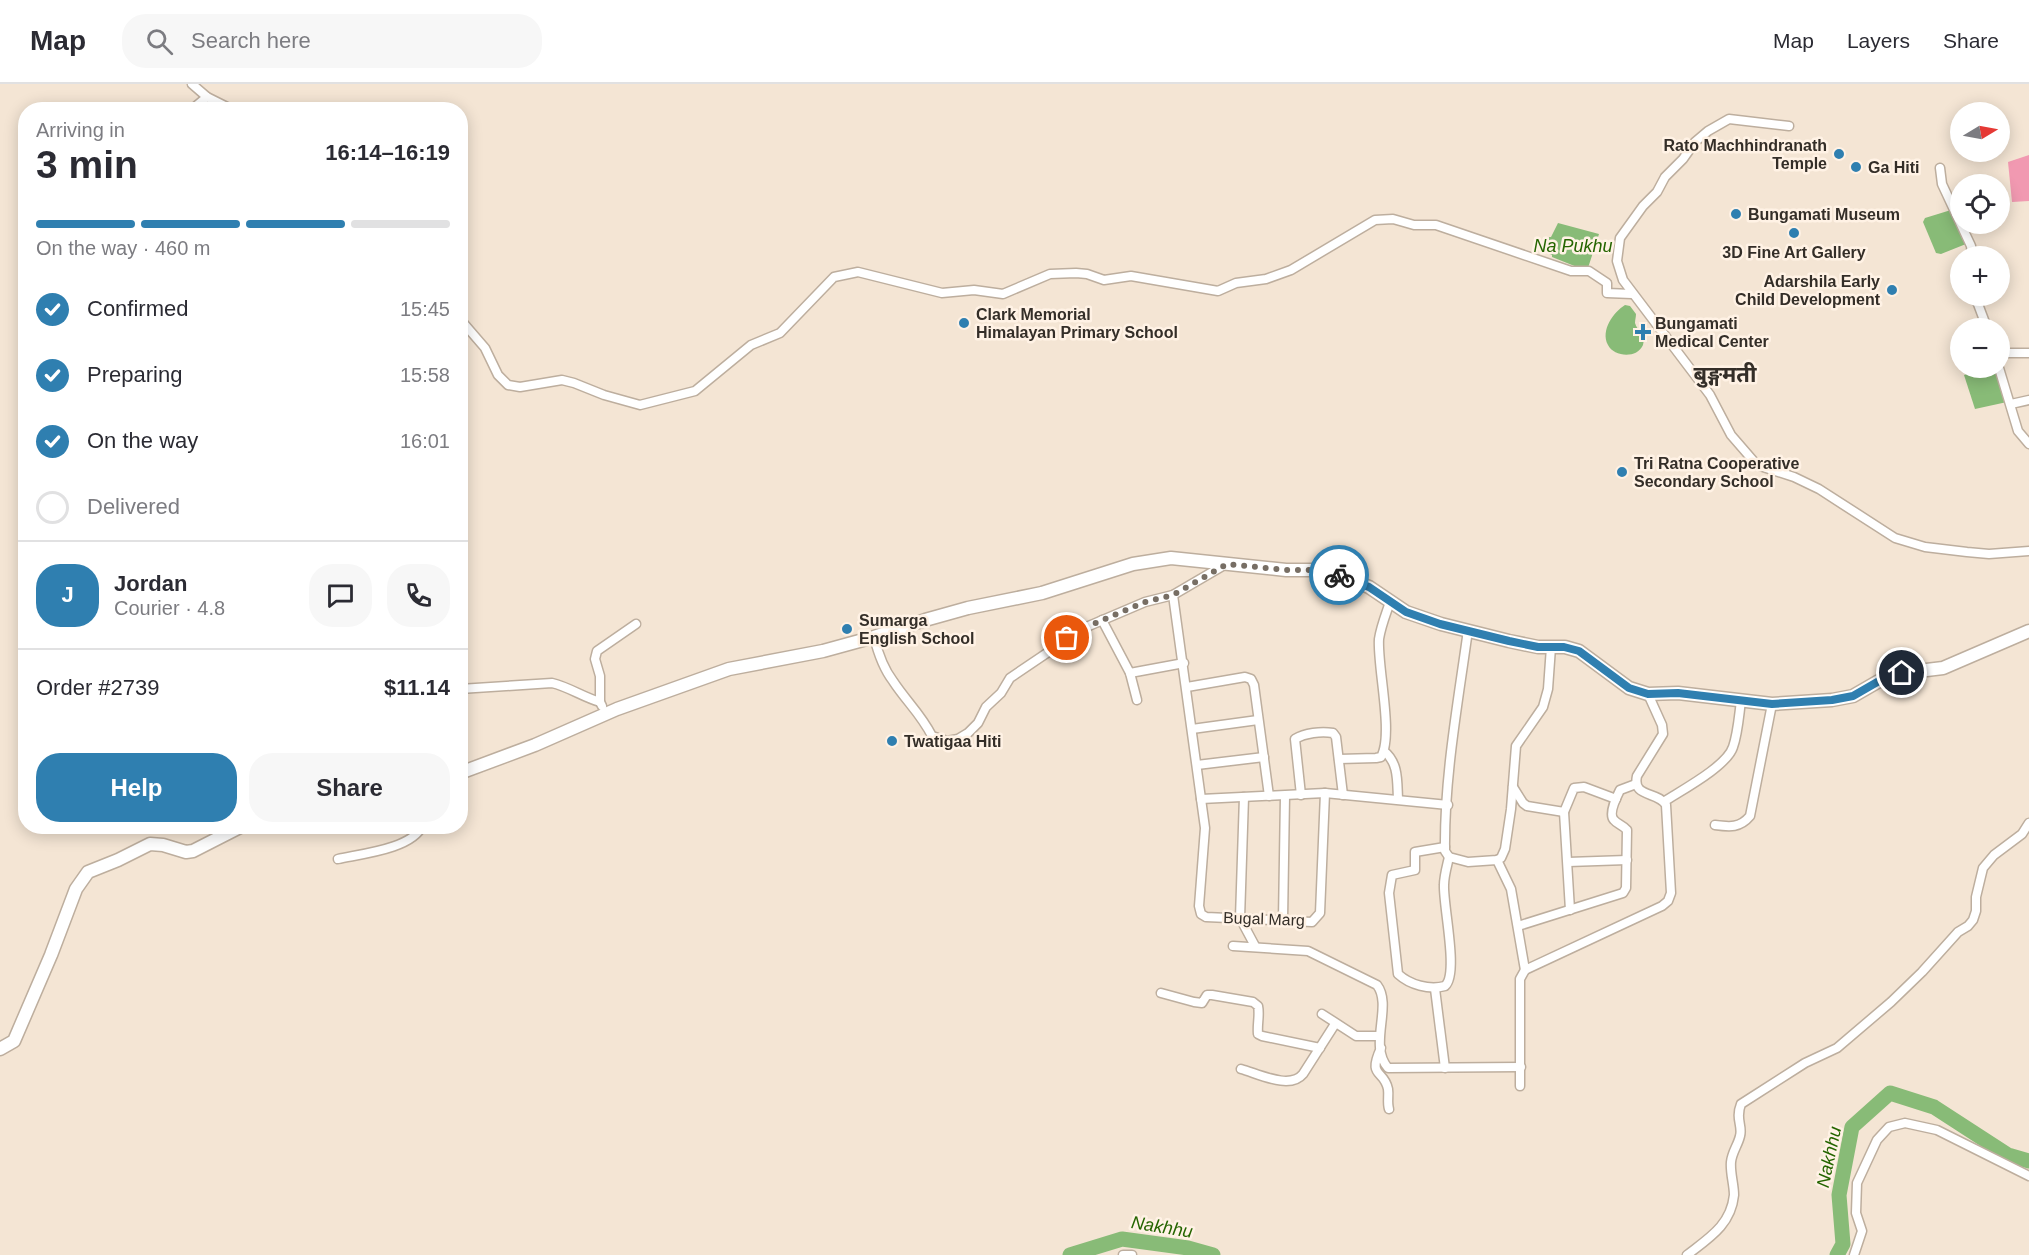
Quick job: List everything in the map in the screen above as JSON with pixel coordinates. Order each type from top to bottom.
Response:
[{"type":"main road","points":[[468,770],[535,745],[612,712],[729,669],[823,651],[968,608],[1016,600],[1133,564],[1171,558],[1286,570],[1326,570],[1369,587],[1406,612],[1509,641],[1538,647],[1564,647],[1579,651],[1629,688],[1648,694],[1678,693],[1772,704],[1832,700],[1853,696],[1879,681],[1902,673],[1943,668],[2029,631]]},
{"type":"main road","points":[[0,1049],[14,1041],[76,889],[88,872],[150,844],[163,844],[186,852],[193,851],[226,834]]},
{"type":"street","points":[[192,84],[217,102]]},
{"type":"street","points":[[201,102],[207,97]]},
{"type":"street","points":[[1789,126],[1729,119],[1708,131],[1695,142],[1683,159],[1665,177],[1657,192],[1643,206],[1620,238],[1617,261],[1623,280],[1710,395],[1731,435],[1757,465],[1794,477],[1819,489],[1895,538],[1925,547],[1967,552],[1989,554],[2029,551]]},
{"type":"street","points":[[1940,168],[1942,184],[1971,246]]},
{"type":"street","points":[[468,328],[485,348],[498,375],[507,385],[520,387],[562,381],[640,405],[695,391],[751,345],[780,333],[834,278],[858,272],[942,293],[974,290],[1003,294],[1050,274],[1076,273],[1088,274],[1104,280],[1131,276],[1218,291],[1236,283],[1266,279],[1291,270],[1375,220],[1383,219],[1393,219],[1414,225],[1436,225],[1571,271],[1589,271],[1607,283],[1607,293],[1632,294]]},
{"type":"street","points":[[2010,353],[2029,353]]},
{"type":"street","points":[[2002,378],[2018,431],[2029,444]]},
{"type":"street","points":[[2011,404],[2029,400]]},
{"type":"street","points":[[874,637],[879,655],[891,680],[922,717],[932,736],[947,741],[958,739],[978,723],[986,707],[1001,693],[1010,678],[1067,638],[1084,628],[1145,602],[1173,595],[1227,564]]},
{"type":"street","name":"Bugal Marg","points":[[1173,595],[1205,828],[1199,906],[1201,914],[1206,917],[1312,922],[1320,913],[1325,794]]},
{"type":"street","points":[[1339,759],[1376,758],[1381,757],[1384,751],[1385,711],[1379,641],[1390,602]]},
{"type":"street","points":[[1102,620],[1130,673],[1137,700]]},
{"type":"street","points":[[600,702],[600,676],[595,659],[597,651],[636,624]]},
{"type":"street","points":[[1445,847],[1415,852],[1414,870],[1392,875],[1389,893],[1398,974],[1424,987],[1435,989],[1445,986],[1451,977],[1444,886],[1449,857],[1445,847],[1454,735],[1468,630]]},
{"type":"street","points":[[1449,857],[1468,862],[1501,858],[1505,849],[1516,746],[1544,707],[1548,689],[1551,647]]},
{"type":"street","points":[[1130,673],[1184,663]]},
{"type":"street","points":[[1187,687],[1245,677],[1251,679],[1254,685],[1269,796]]},
{"type":"street","points":[[468,688],[552,683],[566,686],[586,698],[600,702],[612,712]]},
{"type":"street","points":[[1648,694],[1662,725],[1663,734],[1637,776],[1636,784],[1637,788],[1645,793],[1665,801]]},
{"type":"street","points":[[1665,801],[1705,776],[1731,752],[1741,700]]},
{"type":"street","points":[[1715,825],[1731,827],[1744,823],[1750,816],[1772,704]]},
{"type":"street","points":[[1192,729],[1258,720]]},
{"type":"street","points":[[1301,795],[1295,740],[1301,736],[1326,732],[1333,733],[1336,737],[1343,795]]},
{"type":"street","points":[[1384,751],[1391,756],[1394,763],[1398,799]]},
{"type":"street","points":[[1197,765],[1264,757]]},
{"type":"street","points":[[1518,926],[1623,892],[1626,888],[1626,830],[1612,816],[1616,799],[1624,787],[1636,784]]},
{"type":"street","points":[[1513,786],[1527,806],[1564,812]]},
{"type":"street","points":[[1570,910],[1564,812],[1570,794],[1574,788],[1584,787],[1616,799]]},
{"type":"street","points":[[1202,799],[1325,794],[1448,805]]},
{"type":"street","points":[[1283,920],[1285,796]]},
{"type":"street","points":[[1244,797],[1240,918],[1255,946]]},
{"type":"street","points":[[1525,970],[1662,906],[1668,901],[1671,893],[1668,811],[1665,801]]},
{"type":"street","points":[[1687,1255],[1712,1238],[1730,1215],[1734,1194],[1731,1162],[1740,1136],[1738,1111],[1741,1104],[1805,1063],[1837,1048],[1922,972],[1958,932],[1968,927],[1976,910],[1976,897],[1983,868],[1994,855],[2022,834],[2029,823]]},
{"type":"street","points":[[338,859],[397,845],[417,834]]},
{"type":"street","points":[[1497,860],[1511,889],[1525,970],[1520,980],[1520,1086]]},
{"type":"street","points":[[1568,862],[1627,860]]},
{"type":"street","points":[[1233,946],[1308,951],[1377,985],[1382,996],[1380,1048],[1384,1064],[1388,1068],[1521,1067]]},
{"type":"street","points":[[1435,989],[1445,1068]]},
{"type":"street","points":[[1161,993],[1202,1003],[1207,995],[1253,1002],[1258,1005],[1260,1011],[1258,1034],[1320,1048]]},
{"type":"street","points":[[1322,1014],[1356,1036],[1379,1036]]},
{"type":"street","points":[[1241,1069],[1292,1082],[1301,1078],[1335,1024]]},
{"type":"street","points":[[1380,1048],[1375,1060],[1376,1071],[1387,1084],[1389,1109]]},
{"type":"street","points":[[1854,1255],[1862,1231],[1856,1213],[1857,1183],[1877,1140],[1889,1127],[1905,1123],[1936,1130],[2029,1176]]},
{"type":"street","points":[[1123,1255],[1132,1255]]},
{"type":"shaded area","points":[[2029,155],[2029,201],[2012,202],[2008,162]]},
{"type":"water","points":[[1950,210],[1950,234],[1962,234],[1966,244],[1950,246],[1950,250],[1941,254],[1936,253],[1923,222],[1925,218]]},
{"type":"water","name":"Na Pukhu","points":[[1558,223],[1599,234],[1587,271],[1549,254],[1549,237]]},
{"type":"water","points":[[1625,305],[1630,306],[1636,314],[1635,323],[1644,342],[1636,353],[1625,355],[1611,349],[1606,333],[1609,322]]},
{"type":"water","points":[[1965,378],[1999,378],[2007,402],[1975,409]]},
{"type":"waterway","name":"Nakhhu","points":[[1837,1255],[1843,1244],[1839,1195],[1852,1127],[1890,1093],[1934,1107],[2008,1155],[2029,1161]]},
{"type":"waterway","name":"Nakhhu","points":[[1070,1255],[1122,1239],[1188,1248],[1213,1255]]},
{"type":"way so far","points":[[1067,638],[1084,628],[1145,602],[1173,595],[1227,564],[1286,570],[1326,570],[1339,575]]},
{"type":"place","name":"Rato Machhindranath Temple","points":[[1839,154]]},
{"type":"place","name":"Ga Hiti","points":[[1856,167]]},
{"type":"place","name":"Bungamati Museum","points":[[1736,214]]},
{"type":"place","name":"3D Fine Art Gallery","points":[[1794,233]]},
{"type":"place","name":"Adarshila Early Child Development","points":[[1892,290]]},
{"type":"place","name":"Clark Memorial Himalayan Primary School","points":[[964,323]]},
{"type":"place","name":"Bungamati Medical Center","points":[[1643,332]]},
{"type":"place","name":"Tri Ratna Cooperative Secondary School","points":[[1622,472]]},
{"type":"place","name":"Sumarga English School","points":[[847,629]]},
{"type":"place","name":"Twatigaa Hiti","points":[[892,741]]},
{"type":"district","name":"बुङ्गमती","points":[[1725,374]]},
{"type":"route","points":[[1339,575],[1369,587],[1406,612],[1440,624],[1538,647],[1564,647],[1579,651],[1629,688],[1648,694],[1678,693],[1772,704],[1832,700],[1853,696],[1879,681],[1902,673]]}]
